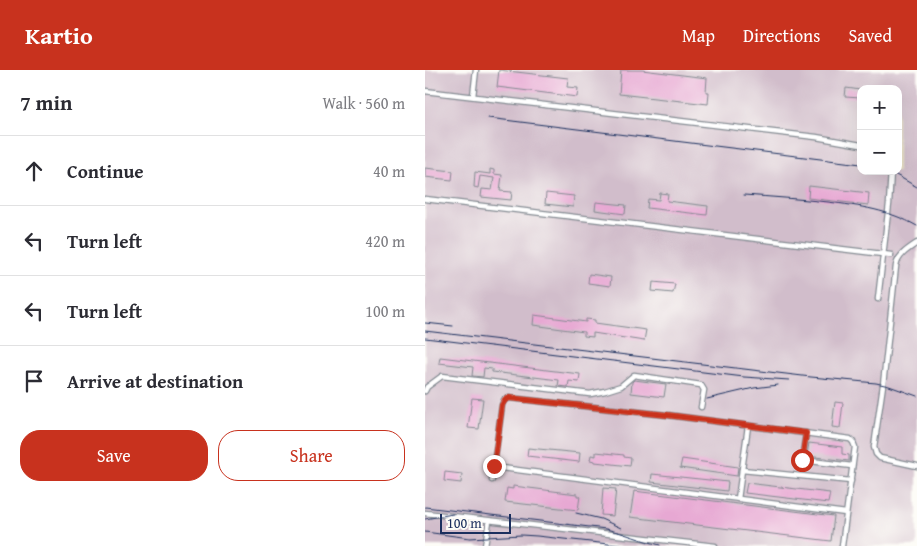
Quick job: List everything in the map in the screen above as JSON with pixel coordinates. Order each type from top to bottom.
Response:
[{"type":"street","points":[[473,96],[476,70]]},
{"type":"street","points":[[425,91],[806,136],[857,144]]},
{"type":"street","points":[[878,299],[891,175]]},
{"type":"street","points":[[425,199],[891,255]]},
{"type":"street","points":[[917,243],[897,259],[874,447],[876,454],[880,458],[917,466]]},
{"type":"street","points":[[425,391],[427,387],[442,376],[590,394],[621,386],[634,375],[701,385],[703,390],[701,407]]},
{"type":"street","points":[[493,480],[502,405],[509,398],[667,415],[849,439],[855,447],[842,546]]},
{"type":"street","points":[[739,499],[748,426]]},
{"type":"street","points":[[806,433],[802,460],[853,466]]},
{"type":"street","points":[[494,466],[846,513]]},
{"type":"street","points":[[742,470],[851,481]]},
{"type":"street","points":[[425,513],[715,546]]},
{"type":"street","points":[[485,546],[489,521]]},
{"type":"shaded area","points":[[425,70],[917,70],[917,546],[425,546]]},
{"type":"building","points":[[499,70],[568,78],[567,87],[578,88],[577,97],[497,87]]},
{"type":"building","points":[[621,70],[642,70],[707,78],[706,92],[709,92],[708,104],[619,94]]},
{"type":"building","points":[[846,88],[857,89],[857,98],[845,97]]},
{"type":"building","points":[[425,168],[453,171],[452,180],[425,177]]},
{"type":"building","points":[[490,169],[494,170],[494,174],[502,175],[500,191],[512,192],[511,200],[481,197],[482,189],[492,190],[494,178],[480,176],[478,188],[474,187],[475,172],[490,174]]},
{"type":"building","points":[[809,186],[869,193],[868,205],[808,198]]},
{"type":"building","points":[[546,193],[574,196],[573,207],[545,204]]},
{"type":"building","points":[[660,193],[668,194],[667,201],[708,206],[707,215],[647,208],[648,199],[659,200]]},
{"type":"building","points":[[596,202],[626,205],[625,214],[595,210]]},
{"type":"building","points":[[589,274],[611,277],[610,286],[588,283]]},
{"type":"building","points":[[653,282],[675,284],[673,293],[652,291]]},
{"type":"building","points":[[534,315],[586,322],[586,319],[595,320],[595,323],[646,330],[644,341],[593,333],[593,337],[584,336],[584,332],[533,325]]},
{"type":"building","points":[[440,357],[580,374],[579,382],[569,381],[568,387],[558,386],[559,380],[492,372],[492,369],[484,368],[483,377],[472,376],[473,367],[439,363]]},
{"type":"building","points":[[634,380],[666,384],[664,397],[631,393]]},
{"type":"building","points":[[472,398],[483,399],[479,429],[468,428]]},
{"type":"building","points":[[835,402],[843,403],[840,428],[832,427]]},
{"type":"building","points":[[809,443],[842,447],[842,454],[849,455],[849,461],[807,456]]},
{"type":"building","points":[[528,448],[580,453],[579,462],[527,456]]},
{"type":"building","points":[[596,452],[624,455],[624,457],[631,458],[630,466],[590,460],[591,455],[596,456]]},
{"type":"building","points":[[682,459],[738,467],[737,476],[680,468]]},
{"type":"building","points":[[445,472],[462,474],[461,483],[444,481]]},
{"type":"building","points":[[652,474],[728,482],[727,491],[651,482]]},
{"type":"building","points":[[747,483],[830,493],[828,503],[745,493]]},
{"type":"building","points":[[513,486],[577,494],[577,496],[580,496],[578,510],[505,502],[507,488],[513,489]]},
{"type":"building","points":[[603,488],[616,489],[613,516],[601,515]]},
{"type":"building","points":[[634,491],[834,516],[831,541],[630,517]]},
{"type":"railway","points":[[488,118],[857,164]]},
{"type":"railway","points":[[896,175],[917,187]]},
{"type":"railway","points":[[744,195],[863,207],[885,212],[917,226]]},
{"type":"railway","points":[[425,323],[453,326]]},
{"type":"railway","points":[[425,331],[876,383],[917,396]]},
{"type":"railway","points":[[425,338],[744,377],[789,380]]},
{"type":"railway","points":[[707,399],[754,388],[778,385]]},
{"type":"railway","points":[[425,507],[606,529],[660,545]]},
{"type":"railway","points":[[576,513],[601,519],[621,528]]},
{"type":"railway","points":[[425,519],[453,514]]},
{"type":"railway","points":[[425,532],[470,538],[537,536],[626,546]]},
{"type":"route","points":[[494,466],[502,405],[509,398],[667,415],[806,433],[802,460]]}]
